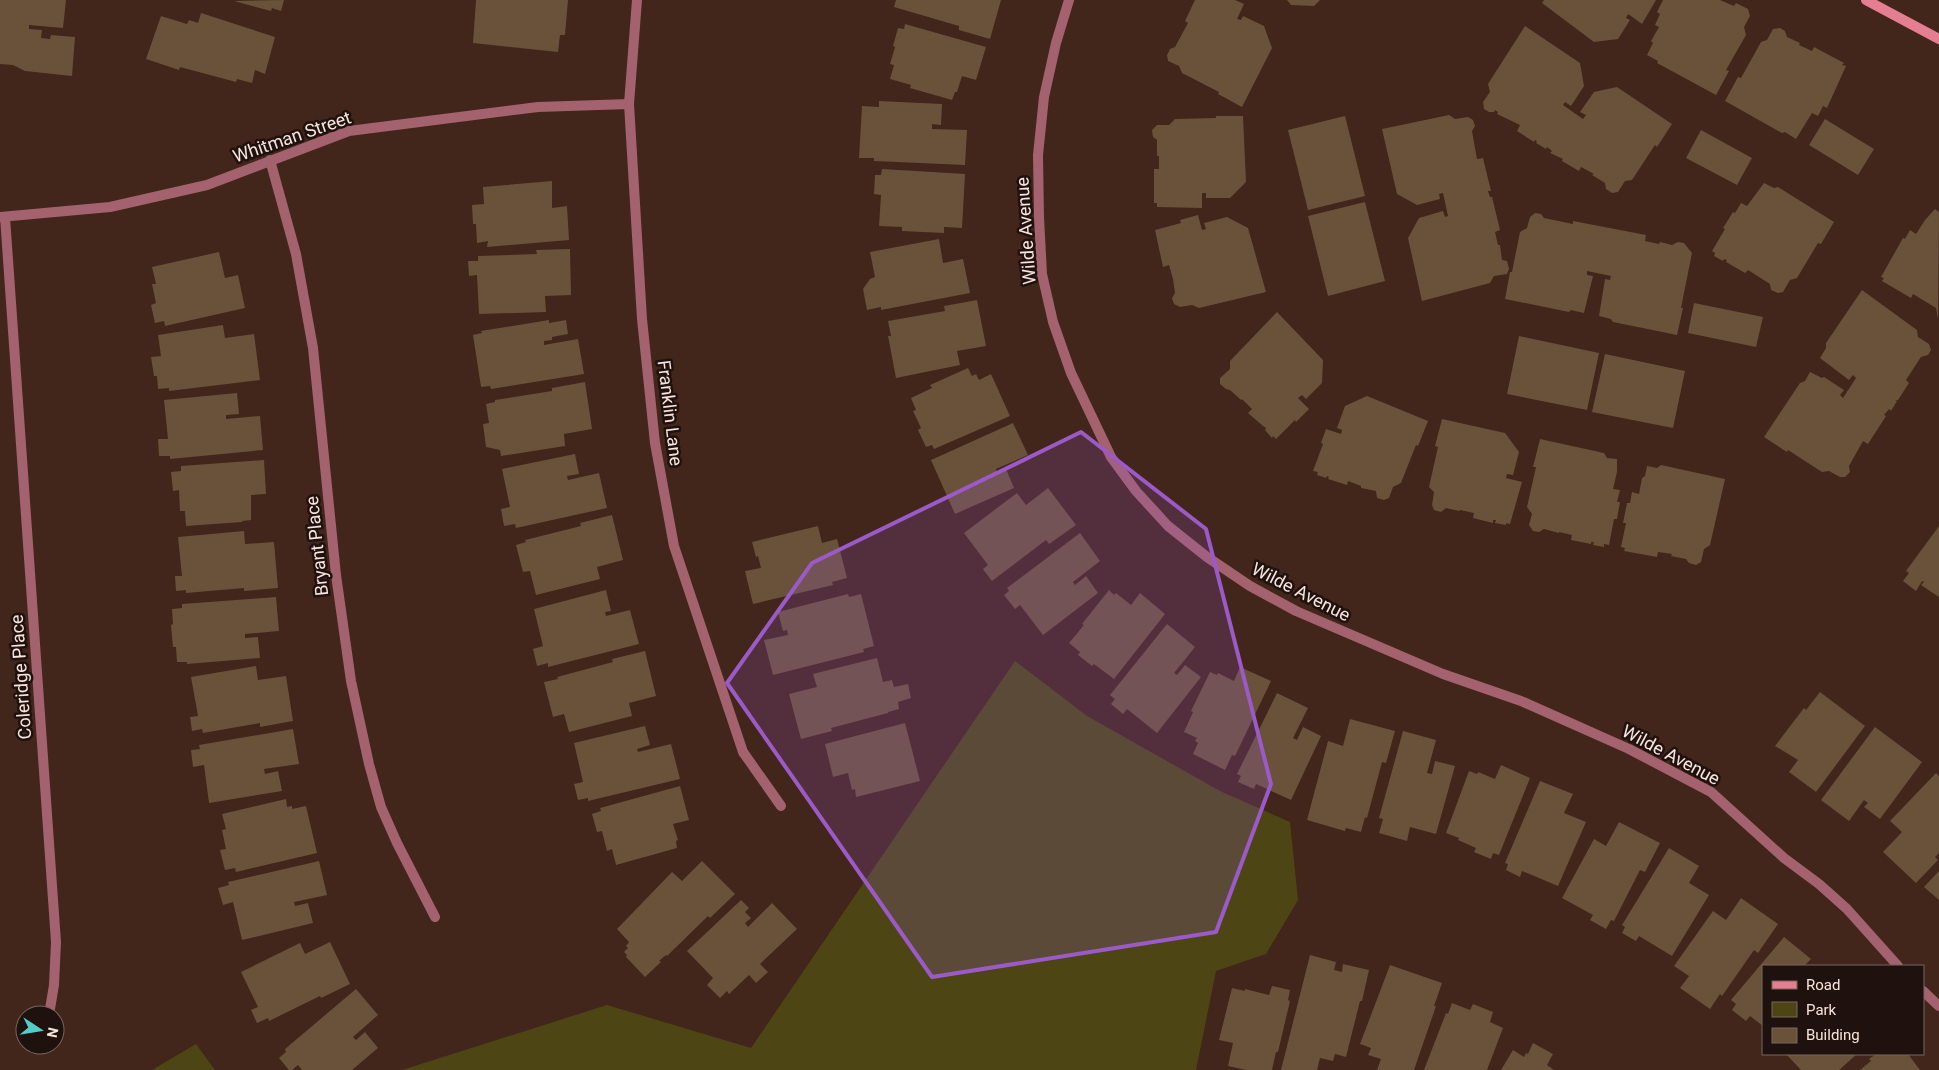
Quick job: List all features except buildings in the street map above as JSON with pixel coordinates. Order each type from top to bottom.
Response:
[{"type":"main road","points":[[1866,0],[1939,39]]},
{"type":"street","name":"Franklin Lane","points":[[638,0],[629,104],[642,319],[655,443],[674,546],[744,752],[781,806]]},
{"type":"street","name":"Wilde Avenue","points":[[1069,0],[1056,43],[1044,97],[1038,155],[1042,274],[1053,322],[1071,373],[1111,457],[1136,491],[1168,526],[1207,557],[1250,586],[1296,611],[1443,674],[1520,701],[1620,744],[1711,792],[1784,858],[1820,884],[1847,910],[1897,965]]},
{"type":"street","name":"Whitman Street","points":[[2,217],[110,207],[207,185],[349,131],[538,106],[629,104]]},
{"type":"street","name":"Bryant Place","points":[[270,160],[296,254],[313,348],[336,575],[351,681],[365,746],[381,807],[397,844],[435,917]]},
{"type":"street","name":"Coleridge Place","points":[[2,217],[56,942],[54,985],[51,1005]]},
{"type":"street","points":[[1924,992],[1939,1006]]},
{"type":"highlighted area","points":[[1081,432],[1206,529],[1271,784],[1216,932],[932,977],[727,683],[812,563]]},
{"type":"green space","points":[[1015,661],[1087,716],[1220,791],[1290,822],[1298,900],[1266,954],[1216,971],[1196,1070],[402,1070],[607,1005],[751,1048]]},
{"type":"green space","points":[[196,1044],[215,1070],[152,1070]]}]
